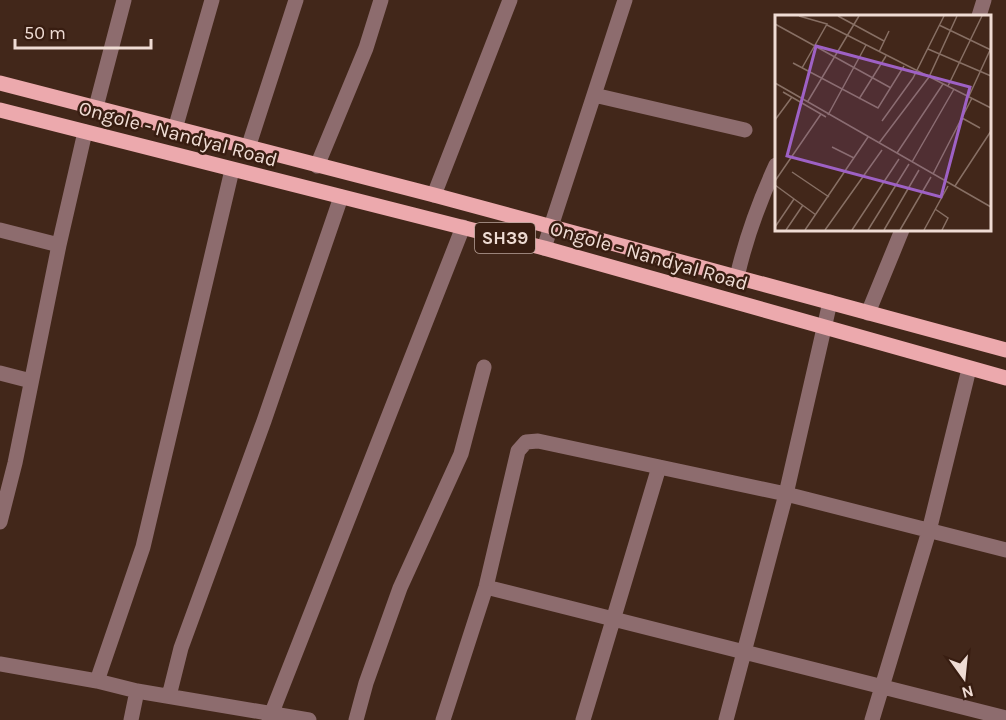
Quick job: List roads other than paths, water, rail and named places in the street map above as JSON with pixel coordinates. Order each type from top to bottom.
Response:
[{"type":"main road","name":"Ongole - Nandyal Road","points":[[0,84],[434,195],[1006,350]]},
{"type":"main road","points":[[62,126],[68,100]]},
{"type":"main road","name":"Ongole - Nandyal Road","points":[[0,110],[544,248],[1006,378]]},
{"type":"street","points":[[96,107],[124,0]]},
{"type":"street","points":[[175,129],[212,0]]},
{"type":"street","points":[[248,148],[296,0]]},
{"type":"street","points":[[317,166],[366,48],[381,0]]},
{"type":"street","points":[[434,195],[510,0]]},
{"type":"street","points":[[544,248],[625,0]]},
{"type":"street","points":[[979,15],[984,0]]},
{"type":"street","points":[[594,95],[745,130]]},
{"type":"street","points":[[0,519],[15,463],[59,244],[85,132]]},
{"type":"street","points":[[737,277],[756,208],[775,169]]},
{"type":"street","points":[[97,681],[143,547],[232,170]]},
{"type":"street","points":[[170,696],[182,648],[341,197]]},
{"type":"street","points":[[270,717],[463,227]]},
{"type":"street","points":[[0,230],[59,244]]},
{"type":"street","points":[[868,313],[902,231]]},
{"type":"street","points":[[726,720],[786,494],[830,302]]},
{"type":"street","points":[[356,720],[366,683],[393,608],[460,454],[484,367]]},
{"type":"street","points":[[872,720],[929,531],[969,369]]},
{"type":"street","points":[[0,373],[31,381]]},
{"type":"street","points":[[443,720],[486,587],[518,451],[526,442],[538,441],[786,494],[1006,550]]},
{"type":"street","points":[[583,720],[659,467]]},
{"type":"street","points":[[486,587],[1006,718]]},
{"type":"street","points":[[0,664],[97,681],[270,717],[309,720]]},
{"type":"street","points":[[131,720],[137,691]]}]
